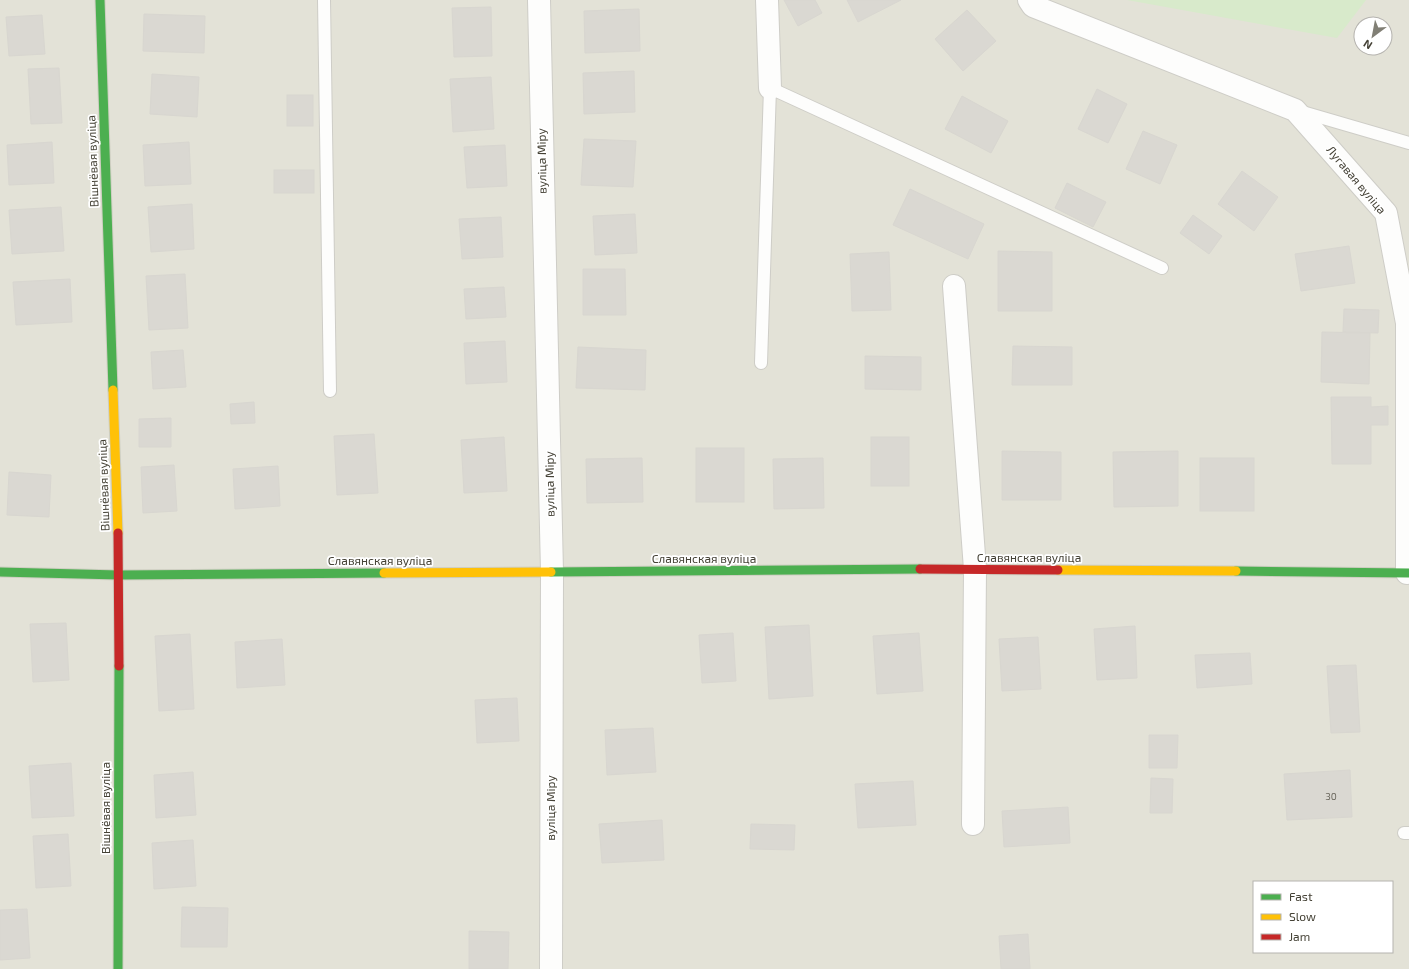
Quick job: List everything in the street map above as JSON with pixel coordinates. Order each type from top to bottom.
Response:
[{"type":"street","name":"Вішнёвая вуліца","points":[[100,0],[119,575],[118,969]]},
{"type":"street","name":"вуліца Міру","points":[[539,0],[552,572],[551,969]]},
{"type":"street","points":[[767,0],[770,88]]},
{"type":"street","name":"Лугавая вуліца","points":[[1029,0],[1033,6],[1295,110],[1386,213],[1408,323],[1408,573]]},
{"type":"street","points":[[954,286],[975,569],[973,824]]},
{"type":"street","name":"Славянская вуліца","points":[[0,572],[119,575],[975,569],[1408,573]]},
{"type":"lane","points":[[324,0],[330,391]]},
{"type":"lane","points":[[761,364],[770,88],[1162,268]]},
{"type":"lane","points":[[1295,110],[1409,143]]},
{"type":"shaded area","points":[[0,0],[1409,0],[1409,969],[0,969]]},
{"type":"green space","points":[[1127,0],[1366,0],[1337,38]]},
{"type":"building","points":[[784,0],[815,0],[822,13],[798,26]]},
{"type":"building","points":[[847,0],[901,0],[858,22]]},
{"type":"building","points":[[491,7],[492,56],[454,57],[452,8]]},
{"type":"building","points":[[639,9],[640,51],[585,53],[584,11]]},
{"type":"building","points":[[967,10],[996,41],[963,71],[935,39]]},
{"type":"building","points":[[144,14],[205,16],[204,53],[143,51]]},
{"type":"building","points":[[42,15],[45,54],[9,56],[6,17]]},
{"type":"building","points":[[59,68],[62,123],[31,124],[28,69]]},
{"type":"building","points":[[634,71],[635,112],[584,114],[583,73]]},
{"type":"building","points":[[152,74],[199,77],[197,117],[150,114]]},
{"type":"building","points":[[491,77],[494,129],[453,132],[450,79]]},
{"type":"building","points":[[1097,89],[1127,104],[1108,143],[1078,129]]},
{"type":"building","points":[[287,95],[313,95],[313,126],[287,126]]},
{"type":"building","points":[[962,96],[1008,121],[991,153],[945,129]]},
{"type":"building","points":[[1143,131],[1177,145],[1160,184],[1126,169]]},
{"type":"building","points":[[584,139],[636,141],[633,187],[581,185]]},
{"type":"building","points":[[52,142],[54,183],[9,185],[7,145]]},
{"type":"building","points":[[189,142],[191,184],[145,186],[143,145]]},
{"type":"building","points":[[505,145],[507,186],[467,188],[464,147]]},
{"type":"building","points":[[274,170],[314,170],[314,193],[274,193]]},
{"type":"building","points":[[1242,171],[1278,197],[1254,231],[1218,204]]},
{"type":"building","points":[[1067,183],[1106,202],[1093,227],[1055,208]]},
{"type":"building","points":[[910,189],[984,224],[968,259],[893,225]]},
{"type":"building","points":[[192,204],[194,249],[151,252],[148,207]]},
{"type":"building","points":[[61,207],[64,251],[12,254],[9,210]]},
{"type":"building","points":[[635,214],[637,253],[595,255],[593,216]]},
{"type":"building","points":[[1193,215],[1222,236],[1209,254],[1180,233]]},
{"type":"building","points":[[501,217],[503,257],[462,259],[459,219]]},
{"type":"building","points":[[1349,246],[1355,283],[1301,291],[1295,254]]},
{"type":"building","points":[[998,251],[1052,252],[1052,311],[998,311]]},
{"type":"building","points":[[889,252],[891,310],[852,311],[850,254]]},
{"type":"building","points":[[583,269],[625,269],[626,315],[583,315]]},
{"type":"building","points":[[185,274],[188,328],[149,330],[146,276]]},
{"type":"building","points":[[70,279],[72,322],[16,325],[13,282]]},
{"type":"building","points":[[504,287],[506,317],[466,319],[464,289]]},
{"type":"building","points":[[1344,309],[1379,310],[1378,333],[1343,332]]},
{"type":"building","points":[[1322,332],[1370,333],[1369,384],[1321,382]]},
{"type":"building","points":[[505,341],[507,382],[466,384],[464,343]]},
{"type":"building","points":[[1013,346],[1072,347],[1072,385],[1012,385]]},
{"type":"building","points":[[578,347],[646,350],[645,390],[576,388]]},
{"type":"building","points":[[183,350],[186,387],[153,389],[151,352]]},
{"type":"building","points":[[865,356],[921,357],[921,390],[865,389]]},
{"type":"building","points":[[1331,397],[1371,397],[1371,407],[1388,406],[1388,425],[1371,425],[1371,464],[1332,464]]},
{"type":"building","points":[[254,402],[255,423],[231,424],[230,404]]},
{"type":"building","points":[[171,418],[171,447],[139,447],[139,419]]},
{"type":"building","points":[[374,434],[378,493],[337,495],[334,436]]},
{"type":"building","points":[[504,437],[507,491],[464,493],[461,440]]},
{"type":"building","points":[[871,437],[909,437],[909,486],[871,486]]},
{"type":"building","points":[[696,448],[744,448],[744,502],[696,502]]},
{"type":"building","points":[[1002,451],[1061,452],[1061,500],[1002,500]]},
{"type":"building","points":[[1178,451],[1178,506],[1114,507],[1113,452]]},
{"type":"building","points":[[642,458],[643,502],[587,503],[586,459]]},
{"type":"building","points":[[823,458],[824,508],[774,509],[773,459]]},
{"type":"building","points":[[1200,458],[1254,458],[1254,511],[1200,511]]},
{"type":"building","points":[[174,465],[177,511],[143,513],[141,467]]},
{"type":"building","points":[[278,466],[280,506],[235,509],[233,469]]},
{"type":"building","points":[[9,472],[51,475],[49,517],[7,515]]},
{"type":"building","points":[[66,623],[69,680],[33,682],[30,624]]},
{"type":"building","points":[[809,625],[813,696],[769,699],[765,627]]},
{"type":"building","points":[[1135,626],[1137,678],[1097,680],[1094,629]]},
{"type":"building","points":[[733,633],[736,681],[702,683],[699,635]]},
{"type":"building","points":[[919,633],[923,691],[877,694],[873,636]]},
{"type":"building","points":[[190,634],[194,709],[159,711],[155,636]]},
{"type":"building","points":[[1038,637],[1041,689],[1002,691],[999,639]]},
{"type":"building","points":[[282,639],[285,685],[237,688],[235,642]]},
{"type":"building","points":[[1250,653],[1252,684],[1197,688],[1195,655]]},
{"type":"building","points":[[1356,665],[1360,732],[1331,733],[1327,666]]},
{"type":"building","points":[[517,698],[519,741],[477,743],[475,700]]},
{"type":"building","points":[[653,728],[656,772],[607,775],[605,730]]},
{"type":"building","points":[[1149,735],[1178,735],[1177,768],[1149,768]]},
{"type":"building","points":[[71,763],[74,816],[32,818],[29,766]]},
{"type":"building","points":[[1350,770],[1352,817],[1287,820],[1284,774]]},
{"type":"building","points":[[193,772],[196,815],[156,818],[154,775]]},
{"type":"building","points":[[1151,778],[1173,779],[1172,813],[1150,813]]},
{"type":"building","points":[[913,781],[916,825],[858,828],[855,784]]},
{"type":"building","points":[[1068,807],[1070,843],[1004,847],[1002,811]]},
{"type":"building","points":[[662,820],[664,860],[602,863],[599,824]]},
{"type":"building","points":[[751,824],[795,825],[794,850],[750,849]]},
{"type":"building","points":[[68,834],[71,886],[36,888],[33,836]]},
{"type":"building","points":[[193,840],[196,886],[154,889],[152,843]]},
{"type":"building","points":[[182,907],[228,908],[227,947],[181,947]]},
{"type":"building","points":[[27,909],[30,958],[0,960],[0,910]]},
{"type":"building","points":[[469,931],[509,932],[508,969],[469,969]]},
{"type":"building","points":[[1028,934],[1030,969],[1001,969],[999,936]]},
{"type":"traffic: fast","points":[[100,0],[113,390]]},
{"type":"traffic: fast","points":[[551,572],[920,569]]},
{"type":"traffic: fast","points":[[1236,571],[1409,573]]},
{"type":"traffic: fast","points":[[0,572],[119,575],[384,573]]},
{"type":"traffic: fast","points":[[118,969],[119,666]]},
{"type":"traffic: slow","points":[[113,390],[118,533]]},
{"type":"traffic: slow","points":[[1058,570],[1236,571]]},
{"type":"traffic: slow","points":[[384,573],[551,572]]},
{"type":"traffic: jam","points":[[118,533],[119,666]]},
{"type":"traffic: jam","points":[[920,569],[1058,570]]}]
